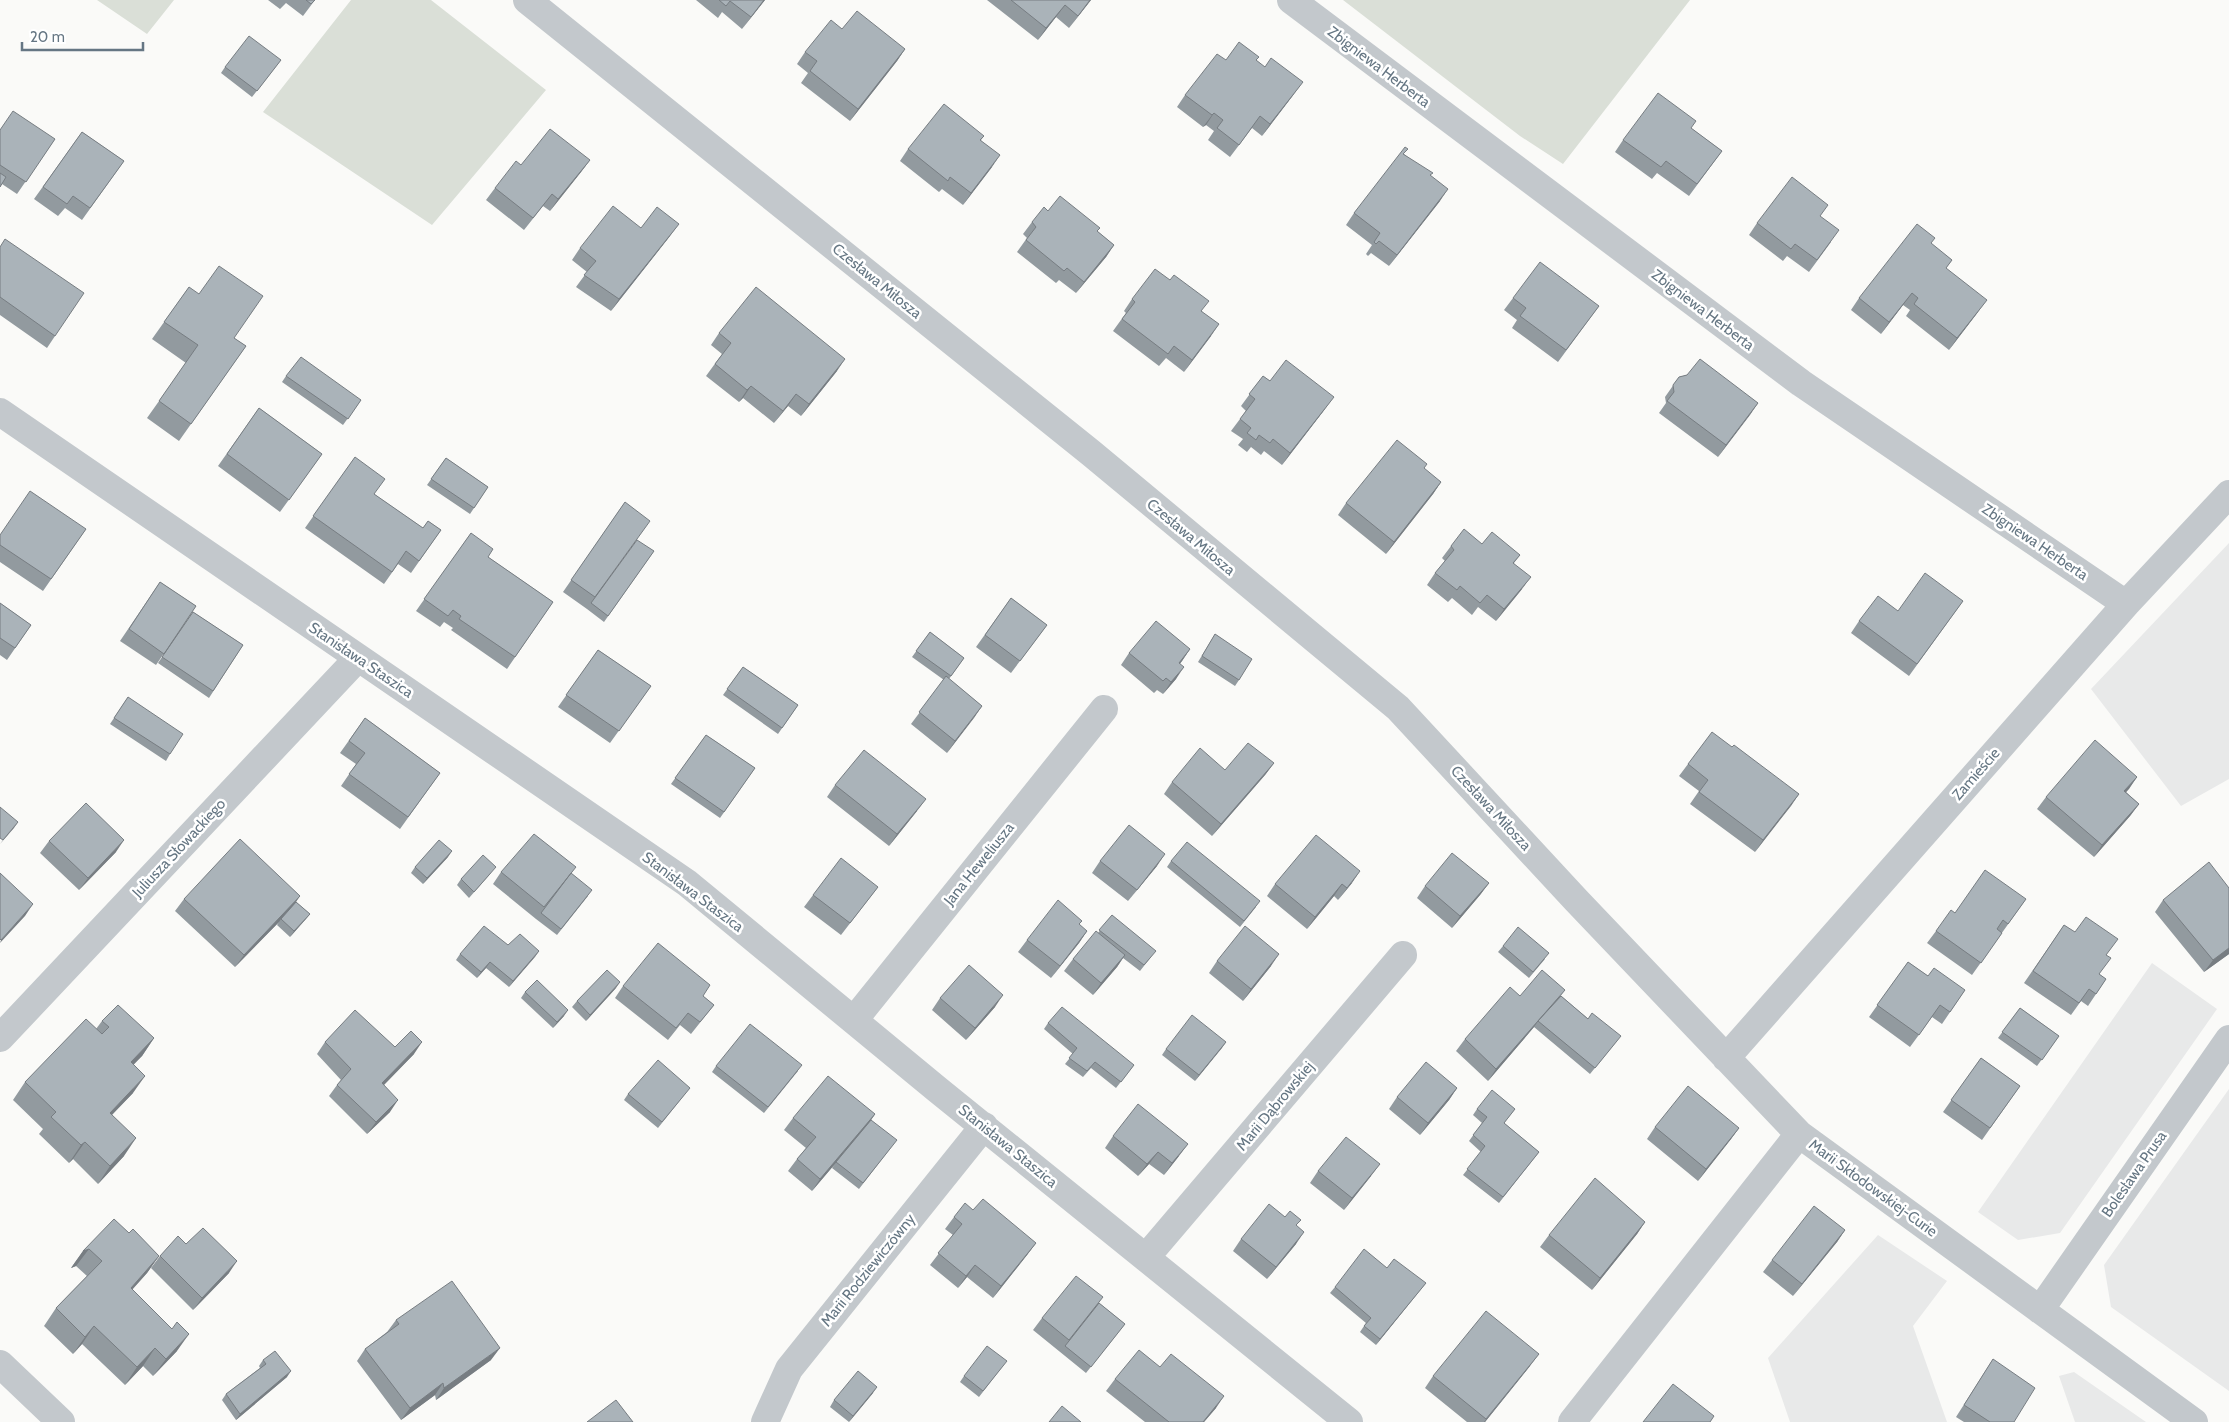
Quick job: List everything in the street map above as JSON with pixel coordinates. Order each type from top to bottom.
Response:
[{"type":"street","name":"Czesława Miłosza","points":[[527,0],[1083,447],[1398,708],[1576,900],[1799,1134]]},
{"type":"street","name":"Zbigniewa Herberta","points":[[1291,0],[1801,383],[2126,604]]},
{"type":"street","name":"Stanisława Staszica","points":[[0,412],[687,883],[1349,1422]]},
{"type":"street","name":"Zamieście","points":[[1726,1058],[2126,604],[2229,494]]},
{"type":"street","name":"Juliusza Słowackiego","points":[[0,1038],[358,658]]},
{"type":"street","name":"Jana Heweliusza","points":[[854,1020],[1104,709]]},
{"type":"street","name":"Marii Dąbrowskiej","points":[[1147,1256],[1403,955]]},
{"type":"street","name":"Bolesława Prusa","points":[[2040,1310],[2229,1039]]},
{"type":"street","name":"Marii Rodziewiczówny","points":[[765,1422],[789,1369],[984,1126]]},
{"type":"street","name":"Marii Skłodowskiej-Curie","points":[[1572,1422],[1799,1134],[2194,1422]]},
{"type":"street","points":[[0,1364],[60,1422]]},
{"type":"shaded area","points":[[97,0],[174,0],[147,34]]},
{"type":"shaded area","points":[[351,0],[431,0],[546,90],[432,225],[263,112]]},
{"type":"shaded area","points":[[1343,0],[1690,0],[1563,164],[1520,136]]},
{"type":"shaded area","points":[[2229,543],[2229,779],[2181,806],[2091,689]]},
{"type":"shaded area","points":[[2152,963],[2217,1009],[2060,1233],[2018,1240],[1978,1212]]},
{"type":"shaded area","points":[[2229,1089],[2229,1391],[2111,1307],[2104,1265]]},
{"type":"shaded area","points":[[1878,1235],[1947,1281],[1913,1326],[1947,1422],[1790,1422],[1768,1358]]},
{"type":"shaded area","points":[[2074,1372],[2146,1422],[2075,1422],[2059,1376]]},
{"type":"building","points":[[306,0],[315,0],[311,4]]},
{"type":"building","points":[[719,0],[764,0],[751,17],[730,1],[726,6]]},
{"type":"building","points":[[1011,0],[1090,0],[1078,16],[1065,5],[1046,28]]},
{"type":"building","points":[[857,11],[905,49],[858,109],[810,71],[817,61],[805,52],[831,20],[842,29]]},
{"type":"building","points":[[249,36],[281,60],[257,91],[225,67]]},
{"type":"building","points":[[1239,42],[1259,57],[1256,60],[1265,67],[1271,58],[1303,82],[1270,124],[1260,116],[1239,145],[1217,128],[1223,120],[1214,113],[1212,115],[1185,95],[1217,54],[1226,60]]},
{"type":"building","points":[[1658,93],[1696,121],[1691,128],[1722,151],[1697,184],[1666,161],[1661,167],[1623,140]]},
{"type":"building","points":[[944,104],[984,136],[980,140],[1000,155],[971,193],[950,177],[948,181],[908,149]]},
{"type":"building","points":[[13,111],[55,139],[26,182],[0,165],[0,130]]},
{"type":"building","points":[[550,129],[590,160],[558,199],[552,194],[533,218],[495,188],[516,161],[521,165]]},
{"type":"building","points":[[82,132],[124,161],[90,208],[73,196],[67,204],[43,187]]},
{"type":"building","points":[[1405,147],[1408,149],[1403,154],[1433,173],[1430,175],[1448,189],[1397,255],[1379,241],[1376,244],[1374,242],[1380,233],[1354,213]]},
{"type":"building","points":[[0,173],[6,177],[0,187]]},
{"type":"building","points":[[1792,177],[1828,205],[1820,216],[1839,230],[1817,260],[1795,244],[1791,249],[1757,223]]},
{"type":"building","points":[[1060,196],[1100,228],[1097,231],[1114,245],[1084,282],[1067,268],[1064,271],[1026,240],[1036,227],[1032,222],[1044,207],[1048,211]]},
{"type":"building","points":[[613,206],[641,228],[657,207],[679,224],[619,299],[584,275],[596,261],[580,248]]},
{"type":"building","points":[[1917,224],[1935,238],[1931,243],[1952,260],[1946,268],[1987,300],[1957,338],[1914,304],[1918,298],[1912,293],[1889,322],[1859,298]]},
{"type":"building","points":[[5,239],[84,293],[55,336],[0,297],[0,247]]},
{"type":"building","points":[[1540,262],[1599,306],[1566,350],[1520,316],[1526,308],[1513,298]]},
{"type":"building","points":[[219,266],[263,296],[234,338],[246,346],[191,424],[159,401],[198,345],[164,322],[189,287],[199,294]]},
{"type":"building","points":[[1155,269],[1170,280],[1174,275],[1209,301],[1201,311],[1219,324],[1192,360],[1174,346],[1168,354],[1122,319],[1135,302],[1132,299]]},
{"type":"building","points":[[756,287],[845,359],[809,404],[796,394],[783,411],[751,386],[747,390],[715,364],[731,343],[719,333]]},
{"type":"building","points":[[301,357],[361,400],[348,419],[286,376]]},
{"type":"building","points":[[1700,359],[1758,403],[1726,445],[1667,401],[1674,392],[1673,385],[1679,377],[1687,375]]},
{"type":"building","points":[[1286,360],[1334,397],[1290,453],[1273,439],[1270,443],[1259,435],[1256,440],[1247,433],[1251,428],[1240,419],[1255,399],[1249,394],[1263,376],[1270,381]]},
{"type":"building","points":[[259,408],[322,454],[289,500],[227,454]]},
{"type":"building","points":[[1397,440],[1427,464],[1424,468],[1441,482],[1394,542],[1346,503]]},
{"type":"building","points":[[355,457],[385,479],[374,494],[423,528],[428,521],[441,530],[419,561],[406,551],[392,572],[313,516]]},
{"type":"building","points":[[446,458],[488,487],[474,508],[431,479]]},
{"type":"building","points":[[30,491],[86,529],[51,579],[0,545],[0,535]]},
{"type":"building","points":[[625,502],[650,521],[595,597],[571,580]]},
{"type":"building","points":[[1464,529],[1482,544],[1492,532],[1520,555],[1513,563],[1531,577],[1504,609],[1487,595],[1480,603],[1460,586],[1457,590],[1435,573],[1454,550],[1451,546]]},
{"type":"building","points":[[471,533],[493,549],[488,557],[553,602],[515,657],[459,619],[461,616],[453,610],[448,616],[424,599]]},
{"type":"building","points":[[637,540],[654,551],[608,616],[591,603]]},
{"type":"building","points":[[1925,573],[1963,601],[1917,664],[1859,621],[1878,596],[1898,611]]},
{"type":"building","points":[[160,582],[196,606],[164,654],[129,629]]},
{"type":"building","points":[[1011,598],[1047,625],[1020,661],[985,635]]},
{"type":"building","points":[[0,603],[31,625],[15,648],[0,638]]},
{"type":"building","points":[[193,612],[243,645],[213,691],[162,657]]},
{"type":"building","points":[[1156,621],[1190,649],[1179,663],[1184,667],[1171,682],[1166,678],[1163,681],[1129,653]]},
{"type":"building","points":[[930,632],[964,658],[951,676],[916,651]]},
{"type":"building","points":[[1215,634],[1252,659],[1239,680],[1202,656]]},
{"type":"building","points":[[598,650],[651,686],[619,731],[566,695]]},
{"type":"building","points":[[743,667],[798,705],[782,728],[727,689]]},
{"type":"building","points":[[946,676],[982,706],[955,741],[919,712]]},
{"type":"building","points":[[128,697],[183,734],[170,754],[114,718]]},
{"type":"building","points":[[365,718],[440,773],[408,817],[349,774],[365,753],[349,741]]},
{"type":"building","points":[[1712,732],[1732,747],[1734,745],[1799,794],[1763,840],[1699,792],[1708,780],[1688,764]]},
{"type":"building","points":[[706,735],[755,768],[724,812],[675,778]]},
{"type":"building","points":[[2095,740],[2137,777],[2124,791],[2139,804],[2102,845],[2046,797]]},
{"type":"building","points":[[1248,743],[1274,763],[1221,824],[1172,782],[1200,748],[1225,770]]},
{"type":"building","points":[[864,750],[926,799],[897,834],[835,785]]},
{"type":"building","points":[[86,803],[124,840],[88,878],[49,841]]},
{"type":"building","points":[[0,807],[18,822],[3,840],[0,838]]},
{"type":"building","points":[[1129,825],[1165,854],[1137,890],[1100,861]]},
{"type":"building","points":[[534,834],[576,867],[544,907],[501,872]]},
{"type":"building","points":[[1316,835],[1360,871],[1347,888],[1342,884],[1315,917],[1275,884]]},
{"type":"building","points":[[240,839],[300,896],[244,955],[184,899]]},
{"type":"building","points":[[439,840],[452,851],[427,878],[415,867]]},
{"type":"building","points":[[1187,842],[1260,901],[1244,921],[1171,861]]},
{"type":"building","points":[[1452,853],[1489,883],[1460,916],[1425,886]]},
{"type":"building","points":[[483,855],[496,867],[474,892],[461,879]]},
{"type":"building","points":[[841,858],[878,887],[850,923],[813,895]]},
{"type":"building","points":[[2209,862],[2229,888],[2229,948],[2213,960],[2163,900]]},
{"type":"building","points":[[1985,870],[2026,899],[2008,924],[2003,920],[1997,929],[2002,933],[1981,963],[1936,931],[1951,910],[1955,913]]},
{"type":"building","points":[[0,873],[33,904],[1,940],[0,939]]},
{"type":"building","points":[[571,873],[592,890],[561,929],[541,913]]},
{"type":"building","points":[[1058,900],[1082,921],[1079,924],[1087,931],[1060,966],[1027,940]]},
{"type":"building","points":[[296,902],[310,914],[294,931],[281,919]]},
{"type":"building","points":[[1112,915],[1156,951],[1144,965],[1099,930]]},
{"type":"building","points":[[2086,917],[2118,939],[2106,955],[2111,958],[2099,974],[2106,979],[2096,994],[2089,989],[2079,1003],[2033,971],[2064,925],[2075,932]]},
{"type":"building","points":[[484,926],[508,945],[520,934],[539,951],[513,981],[490,962],[481,972],[460,954]]},
{"type":"building","points":[[1245,926],[1279,954],[1251,989],[1217,961]]},
{"type":"building","points":[[1518,927],[1549,953],[1533,972],[1503,946]]},
{"type":"building","points":[[1096,931],[1125,955],[1101,983],[1073,959]]},
{"type":"building","points":[[658,943],[710,985],[703,996],[714,1005],[700,1022],[688,1013],[676,1028],[623,986]]},
{"type":"building","points":[[1908,962],[1928,976],[1934,968],[1965,990],[1950,1012],[1940,1005],[1919,1035],[1877,1005]]},
{"type":"building","points":[[969,965],[1003,995],[975,1028],[940,998]]},
{"type":"building","points":[[607,970],[620,982],[590,1015],[577,1001]]},
{"type":"building","points":[[1542,970],[1565,990],[1496,1069],[1465,1039],[1510,987],[1520,996]]},
{"type":"building","points":[[537,980],[568,1010],[557,1022],[525,992]]},
{"type":"building","points":[[1561,996],[1588,1019],[1592,1013],[1621,1036],[1595,1068],[1538,1021]]},
{"type":"building","points":[[118,1005],[154,1038],[131,1062],[145,1076],[110,1113],[136,1138],[110,1166],[85,1142],[81,1145],[51,1117],[56,1112],[25,1082],[86,1019],[102,1034],[109,1027],[102,1021]]},
{"type":"building","points":[[1062,1007],[1134,1065],[1121,1082],[1095,1062],[1087,1071],[1069,1058],[1077,1048],[1048,1023]]},
{"type":"building","points":[[2020,1008],[2059,1036],[2042,1060],[2002,1032]]},
{"type":"building","points":[[355,1010],[395,1047],[411,1031],[422,1042],[382,1083],[398,1100],[376,1122],[337,1085],[351,1069],[325,1042]]},
{"type":"building","points":[[1192,1015],[1226,1042],[1199,1075],[1166,1049]]},
{"type":"building","points":[[750,1024],[802,1065],[768,1107],[716,1066]]},
{"type":"building","points":[[1981,1058],[2020,1086],[1990,1128],[1951,1100]]},
{"type":"building","points":[[658,1060],[690,1088],[662,1122],[628,1094]]},
{"type":"building","points":[[1426,1062],[1457,1088],[1428,1123],[1397,1097]]},
{"type":"building","points":[[828,1076],[875,1114],[820,1179],[797,1159],[816,1137],[793,1118]]},
{"type":"building","points":[[1688,1086],[1739,1128],[1706,1169],[1655,1127]]},
{"type":"building","points":[[1492,1090],[1515,1109],[1504,1123],[1539,1152],[1503,1197],[1467,1169],[1485,1146],[1473,1135],[1487,1117],[1477,1109]]},
{"type":"building","points":[[1138,1104],[1188,1144],[1172,1163],[1158,1152],[1147,1164],[1113,1136]]},
{"type":"building","points":[[871,1120],[897,1140],[863,1183],[836,1162]]},
{"type":"building","points":[[1346,1137],[1380,1164],[1352,1198],[1318,1171]]},
{"type":"building","points":[[1595,1178],[1645,1222],[1600,1278],[1549,1235]]},
{"type":"building","points":[[983,1199],[1036,1243],[1001,1286],[975,1265],[966,1276],[938,1253],[962,1224],[954,1217],[965,1203],[973,1210]]},
{"type":"building","points":[[1269,1204],[1285,1217],[1290,1211],[1301,1220],[1296,1225],[1304,1232],[1276,1267],[1241,1239]]},
{"type":"building","points":[[1814,1206],[1845,1230],[1802,1284],[1772,1260]]},
{"type":"building","points":[[114,1219],[129,1233],[133,1229],[159,1256],[131,1288],[172,1329],[177,1322],[189,1334],[166,1359],[155,1348],[137,1367],[94,1326],[85,1337],[56,1308],[102,1261],[89,1249],[83,1251]]},
{"type":"building","points":[[203,1228],[237,1261],[202,1298],[160,1256],[178,1236],[186,1244]]},
{"type":"building","points":[[1364,1249],[1387,1268],[1394,1259],[1426,1283],[1380,1339],[1364,1326],[1371,1318],[1335,1287]]},
{"type":"building","points":[[1076,1276],[1103,1297],[1069,1340],[1042,1318]]},
{"type":"building","points":[[452,1281],[500,1348],[444,1388],[443,1383],[410,1408],[365,1349],[399,1324],[396,1320]]},
{"type":"building","points":[[1099,1303],[1125,1324],[1091,1367],[1065,1346]]},
{"type":"building","points":[[1486,1311],[1539,1354],[1486,1419],[1433,1376]]},
{"type":"building","points":[[987,1346],[1007,1361],[983,1391],[964,1376]]},
{"type":"building","points":[[1139,1350],[1160,1367],[1171,1354],[1224,1396],[1203,1422],[1169,1422],[1115,1379]]},
{"type":"building","points":[[275,1351],[291,1371],[240,1414],[226,1394],[266,1364],[263,1360]]},
{"type":"building","points":[[1993,1359],[2035,1388],[2014,1422],[1990,1422],[1964,1405]]},
{"type":"building","points":[[858,1371],[877,1387],[853,1416],[834,1400]]},
{"type":"building","points":[[1673,1384],[1714,1416],[1710,1422],[1643,1422]]},
{"type":"building","points":[[616,1400],[633,1422],[587,1422]]},
{"type":"building","points":[[1062,1406],[1081,1422],[1049,1422]]}]
